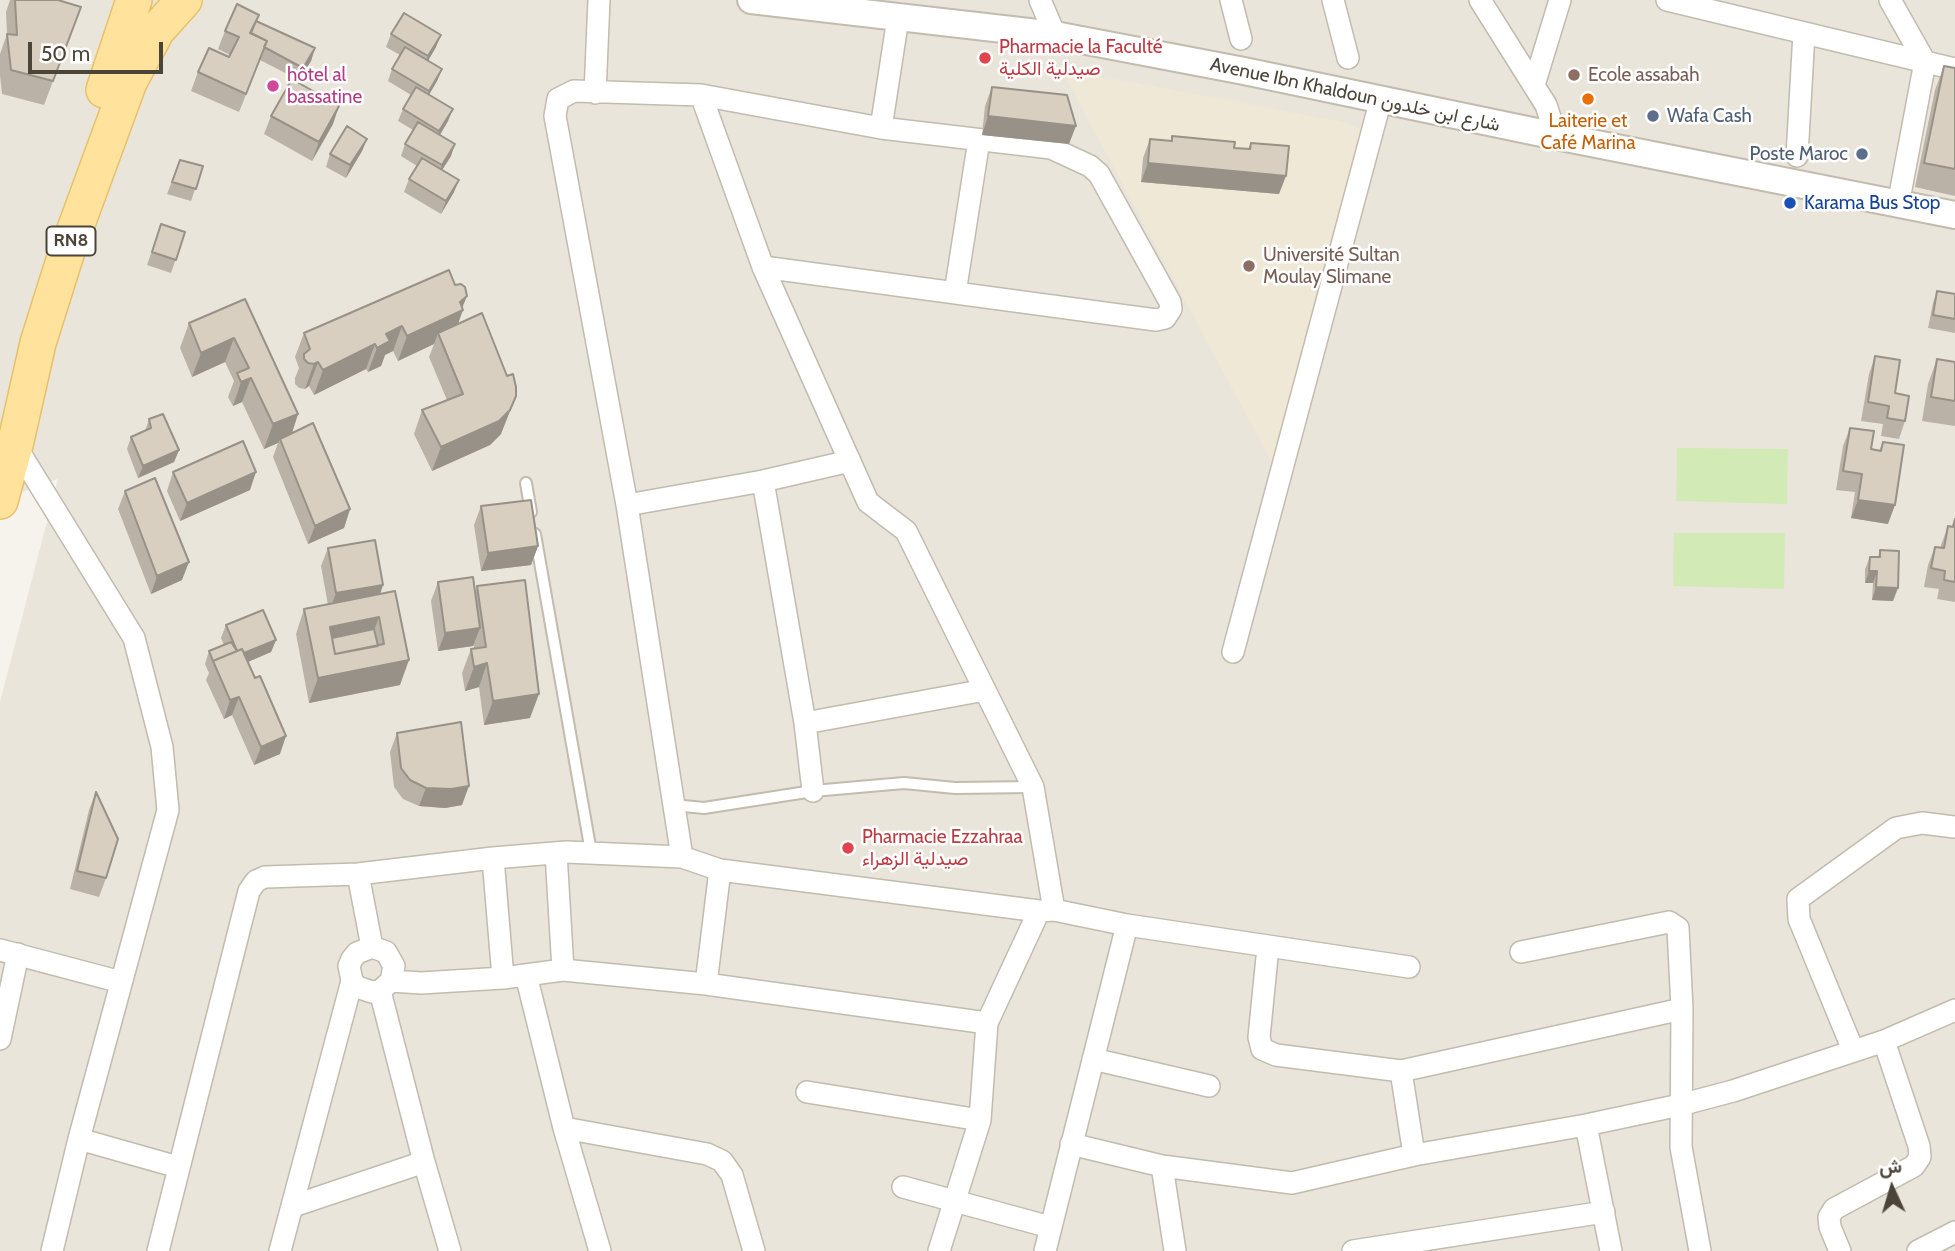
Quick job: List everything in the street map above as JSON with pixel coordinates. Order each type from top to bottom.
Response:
[{"type":"main road","name":"RN8","points":[[0,407],[36,282],[134,0]]},
{"type":"main road","name":"RN8","points":[[0,501],[38,343],[66,254],[129,82],[158,30],[184,0]]},
{"type":"street","points":[[595,93],[599,0]]},
{"type":"street","name":"Avenue Ibn Khaldoun شارع ابن خلدون","points":[[751,0],[1055,35],[1955,215]]},
{"type":"street","points":[[1040,0],[1055,35]]},
{"type":"street","points":[[1231,0],[1241,39]]},
{"type":"street","points":[[1333,0],[1348,58]]},
{"type":"street","points":[[1480,0],[1546,105],[1556,136]]},
{"type":"street","points":[[1534,85],[1560,0]]},
{"type":"street","points":[[1667,0],[1692,3],[1955,69]]},
{"type":"street","points":[[1890,0],[1925,62],[1898,205]]},
{"type":"street","points":[[881,128],[898,18]]},
{"type":"street","points":[[1797,156],[1804,33]]},
{"type":"street","points":[[682,856],[627,505],[555,116],[558,99],[574,91],[701,95],[881,128],[1051,148],[1090,166],[1100,174],[1170,302],[1171,309],[1165,318],[1156,320],[763,267]]},
{"type":"street","points":[[701,95],[763,267],[868,502],[906,531],[1033,787],[1046,910],[987,1023],[979,1119],[939,1251]]},
{"type":"street","points":[[1233,652],[1381,99]]},
{"type":"street","points":[[955,293],[979,140]]},
{"type":"street","points":[[15,445],[134,638],[162,747],[168,810],[79,1139],[52,1251]]},
{"type":"street","points":[[627,505],[762,481],[850,461]]},
{"type":"street","points":[[762,481],[804,723],[813,791]]},
{"type":"street","points":[[804,723],[985,690]]},
{"type":"street","points":[[1853,1050],[1799,919],[1796,907],[1798,899],[1896,828],[1922,823],[1955,827]]},
{"type":"street","points":[[556,853],[563,970]]},
{"type":"street","points":[[158,1251],[249,891],[256,881],[265,877],[358,874],[556,853],[682,856],[720,870],[1046,910],[1127,925],[1409,967]]},
{"type":"street","points":[[493,858],[503,978]]},
{"type":"street","points":[[706,984],[720,870]]},
{"type":"street","points":[[358,874],[372,947]]},
{"type":"street","points":[[1521,952],[1669,922],[1678,928],[1682,1009],[1681,1147],[1700,1251]]},
{"type":"street","points":[[1045,1251],[1127,925]]},
{"type":"street","points":[[280,1251],[352,981],[349,966],[357,953],[372,947],[386,952],[391,958],[394,974],[385,986],[424,1162],[450,1251]]},
{"type":"street","points":[[1268,947],[1259,1037],[1262,1049],[1276,1055],[1401,1071],[1682,1009]]},
{"type":"street","points":[[0,1039],[9,952],[121,982]]},
{"type":"street","points":[[352,981],[364,991],[385,986],[503,978],[563,970],[706,984],[987,1023]]},
{"type":"street","points":[[526,975],[564,1128],[600,1251]]},
{"type":"street","points":[[1071,1144],[1162,1166],[1292,1183],[1414,1155],[1586,1125],[1680,1105],[1733,1091],[1884,1041],[1955,1010]]},
{"type":"street","points":[[1840,1251],[1830,1227],[1829,1217],[1834,1209],[1914,1166],[1920,1157],[1919,1146],[1884,1041]]},
{"type":"street","points":[[1093,1059],[1209,1086]]},
{"type":"street","points":[[1401,1071],[1414,1155]]},
{"type":"street","points":[[807,1092],[979,1119]]},
{"type":"street","points":[[1586,1125],[1611,1251]]},
{"type":"street","points":[[564,1128],[707,1154],[722,1161],[732,1175],[754,1251]]},
{"type":"street","points":[[79,1139],[178,1167]]},
{"type":"street","points":[[293,1206],[424,1162]]},
{"type":"street","points":[[1162,1166],[1175,1251]]},
{"type":"street","points":[[903,1187],[1050,1227]]},
{"type":"street","points":[[1353,1251],[1604,1212]]},
{"type":"street","points":[[1918,1251],[1955,1232]]},
{"type":"lane","points":[[526,482],[591,852]]},
{"type":"lane","points":[[673,805],[704,808],[813,791],[904,783],[955,788],[1033,787]]},
{"type":"shaded area","points":[[0,0],[1955,0],[1955,1251],[0,1251],[0,702],[58,479],[0,500]]},
{"type":"shaded area","name":"Université Sultan Moulay Slimane","points":[[1061,69],[1338,121],[1361,129],[1286,489]]},
{"type":"green space","points":[[1677,448],[1788,449],[1787,504],[1676,501]]},
{"type":"green space","points":[[1674,533],[1785,533],[1784,589],[1673,586]]},
{"type":"building","points":[[15,0],[58,0],[81,7],[53,81],[11,70],[7,34],[17,35]]},
{"type":"building","points":[[237,4],[259,15],[250,33],[267,41],[246,94],[198,72],[209,48],[229,57],[239,37],[225,31]]},
{"type":"building","points":[[404,13],[441,35],[428,56],[391,34]]},
{"type":"building","points":[[256,21],[315,48],[303,68],[264,47],[267,41],[251,33]]},
{"type":"building","points":[[405,47],[442,69],[429,91],[392,69]]},
{"type":"building","points":[[1944,66],[1955,68],[1955,169],[1924,163]]},
{"type":"building","points":[[292,79],[339,106],[319,142],[271,116]]},
{"type":"building","points":[[416,87],[453,109],[439,131],[403,109]]},
{"type":"building","points":[[992,87],[1067,95],[1076,126],[988,116]]},
{"type":"building","points":[[418,122],[455,144],[442,165],[405,144]]},
{"type":"building","points":[[347,126],[367,139],[350,165],[330,154]]},
{"type":"building","points":[[1172,136],[1235,142],[1234,148],[1250,149],[1251,143],[1289,146],[1286,176],[1148,163],[1150,139],[1172,141]]},
{"type":"building","points":[[422,158],[459,180],[446,201],[409,179]]},
{"type":"building","points":[[180,160],[203,166],[196,189],[172,182]]},
{"type":"building","points":[[161,224],[185,232],[176,260],[152,252]]},
{"type":"building","points":[[449,270],[455,285],[461,284],[465,287],[467,296],[460,302],[463,310],[407,336],[402,326],[386,334],[390,341],[377,348],[375,344],[323,370],[318,362],[308,363],[304,359],[304,354],[310,349],[304,333]]},
{"type":"building","points":[[1937,291],[1955,294],[1955,319],[1933,315]]},
{"type":"building","points":[[245,299],[298,414],[273,424],[251,378],[241,382],[237,373],[249,368],[234,338],[201,353],[189,323]]},
{"type":"building","points":[[482,313],[507,376],[513,374],[516,396],[510,410],[499,421],[441,447],[422,410],[463,394],[438,333]]},
{"type":"building","points":[[1875,356],[1900,360],[1895,393],[1909,396],[1905,421],[1887,418],[1889,406],[1868,402]]},
{"type":"building","points":[[1937,359],[1955,362],[1955,401],[1931,397]]},
{"type":"building","points":[[163,414],[179,450],[143,466],[131,437],[151,428],[149,419]]},
{"type":"building","points":[[313,423],[350,509],[315,526],[280,439]]},
{"type":"building","points":[[1850,428],[1874,431],[1871,449],[1881,451],[1883,442],[1904,445],[1895,505],[1858,500],[1862,474],[1843,471]]},
{"type":"building","points":[[243,441],[256,472],[187,503],[173,472]]},
{"type":"building","points":[[155,478],[189,562],[157,576],[125,491]]},
{"type":"building","points":[[531,500],[538,546],[488,553],[481,506]]},
{"type":"building","points":[[1955,519],[1955,582],[1944,580],[1945,571],[1931,568],[1935,547],[1944,548],[1948,526],[1953,527]]},
{"type":"building","points":[[375,540],[383,585],[336,593],[328,548]]},
{"type":"building","points":[[1880,550],[1899,551],[1898,588],[1876,587],[1877,571],[1869,571],[1870,557],[1880,557]]},
{"type":"building","points":[[473,577],[480,628],[445,633],[438,582]]},
{"type":"building","points":[[525,580],[539,694],[493,701],[487,663],[474,667],[471,649],[486,647],[477,586]]},
{"type":"building","points":[[395,591],[409,660],[318,678],[304,609]],"holes":[[[379,617],[384,644],[335,654],[330,627]]]},
{"type":"building","points":[[263,610],[276,640],[244,653],[242,649],[237,651],[226,625]]},
{"type":"building","points":[[374,629],[378,646],[335,654],[332,638]]},
{"type":"building","points":[[231,642],[237,651],[213,661],[209,651]]},
{"type":"building","points":[[242,649],[255,678],[260,676],[286,736],[261,747],[239,697],[230,700],[213,661]]},
{"type":"building","points":[[461,722],[469,786],[451,789],[426,788],[410,780],[401,768],[397,733]]},
{"type":"building","points":[[96,792],[118,839],[106,878],[77,871]]},
{"type":"place","name":"Pharmacie la Faculté صيدلية الكلية","points":[[985,58]]},
{"type":"place","name":"Ecole assabah","points":[[1574,75]]},
{"type":"place","name":"hôtel al bassatine","points":[[273,86]]},
{"type":"place","name":"Laiterie et Café Marina","points":[[1588,99]]},
{"type":"place","name":"Wafa Cash","points":[[1653,116]]},
{"type":"place","name":"Poste Maroc","points":[[1862,154]]},
{"type":"place","name":"Karama Bus Stop","points":[[1790,203]]},
{"type":"place","name":"Université Sultan Moulay Slimane","points":[[1249,266]]},
{"type":"place","name":"Pharmacie Ezzahraa صيدلية الزهراء","points":[[848,848]]}]
